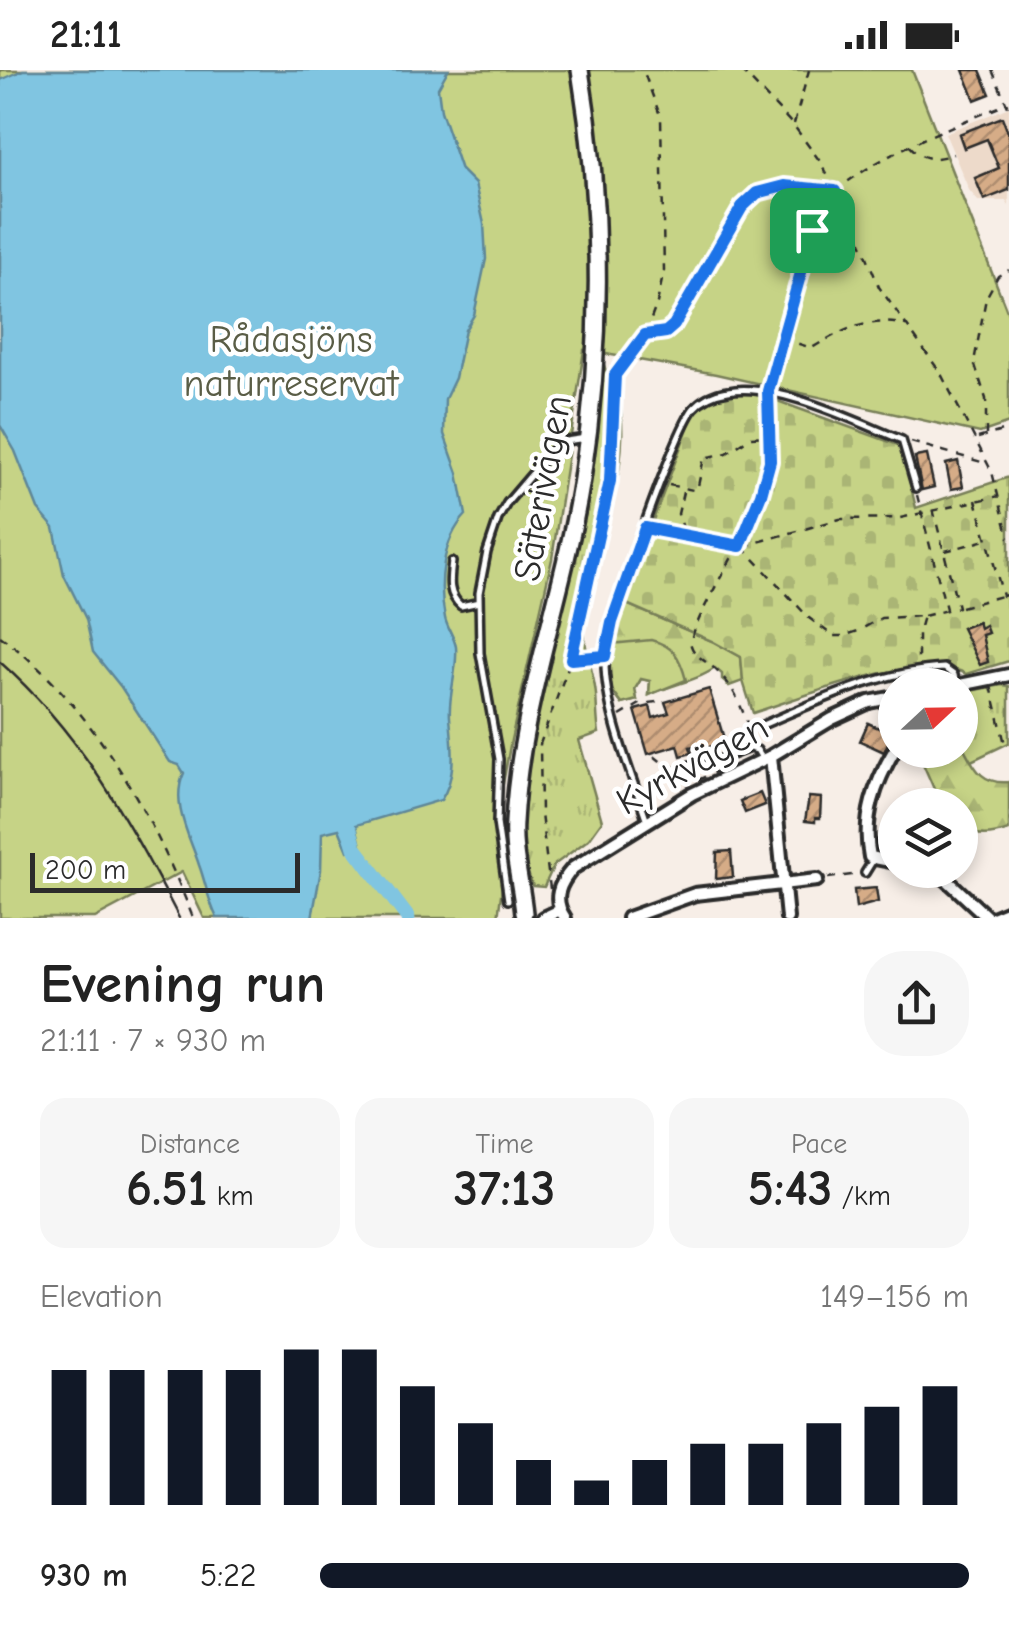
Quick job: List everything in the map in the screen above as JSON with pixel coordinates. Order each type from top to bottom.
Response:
[{"type":"street","name":"Säterivägen","points":[[529,917],[514,838],[520,769],[534,693],[572,538],[593,383],[597,245],[588,118],[580,70]]},
{"type":"street","points":[[978,681],[1009,676]]},
{"type":"street","name":"Kyrkvägen","points":[[562,914],[558,890],[574,868],[692,794],[853,708],[878,701]]},
{"type":"street","points":[[764,755],[787,918]]},
{"type":"street","points":[[878,860],[868,855],[868,810],[884,768]]},
{"type":"street","points":[[628,918],[695,894],[817,880]]},
{"type":"street","points":[[956,888],[990,918],[1009,912]]},
{"type":"street","points":[[529,917],[562,914]]},
{"type":"lane","points":[[647,822],[607,685],[605,656],[612,622],[661,482],[681,430],[695,407],[714,394],[731,390],[768,391],[902,440],[916,488]]},
{"type":"lane","points":[[508,900],[497,824],[500,766],[480,652],[479,602],[487,552],[508,503],[558,442],[587,438]]},
{"type":"lane","points":[[452,562],[450,584],[455,601],[461,606],[479,602]]},
{"type":"lane","points":[[760,726],[847,690],[878,682]]},
{"type":"lane","points":[[690,765],[700,766],[746,749],[764,755]]},
{"type":"lane","points":[[864,873],[873,860]]},
{"type":"path","points":[[550,890],[541,814],[540,744],[571,659],[610,481],[615,375],[645,335],[662,284],[661,118],[643,70]]},
{"type":"path","points":[[741,70],[794,126],[819,160],[852,220],[870,270],[940,372],[976,439],[999,496],[1009,537]]},
{"type":"path","points":[[794,126],[800,92],[809,70]]},
{"type":"path","points":[[764,755],[736,692],[690,647],[694,631],[741,546],[761,494],[770,461],[768,391],[820,204],[908,144],[1008,105],[992,70]]},
{"type":"path","points":[[908,144],[916,153],[929,158],[953,154]]},
{"type":"path","points":[[645,335],[666,332],[674,325],[742,207],[754,195],[784,186],[835,191]]},
{"type":"path","points":[[986,435],[986,400],[974,362],[986,298],[998,276],[1009,270]]},
{"type":"path","points":[[783,339],[812,348],[843,328],[884,320],[908,325]]},
{"type":"path","points":[[976,439],[1009,428]]},
{"type":"path","points":[[661,482],[684,490],[698,486],[704,458],[727,453],[751,437],[770,436]]},
{"type":"path","points":[[902,440],[986,463]]},
{"type":"path","points":[[916,488],[946,610]]},
{"type":"path","points":[[684,490],[678,514],[686,536]]},
{"type":"path","points":[[645,528],[741,546],[840,520],[900,518],[999,496]]},
{"type":"path","points":[[976,499],[1003,596]]},
{"type":"path","points":[[933,510],[958,608]]},
{"type":"path","points":[[944,551],[987,539]]},
{"type":"path","points":[[741,546],[809,618],[833,636],[858,631],[881,618],[922,616],[1009,594]]},
{"type":"path","points":[[942,592],[953,588]]},
{"type":"path","points":[[919,668],[922,616]]},
{"type":"path","points":[[0,636],[50,679],[99,741],[159,842],[193,918]]},
{"type":"path","points":[[571,659],[605,656]]},
{"type":"path","points":[[990,678],[1006,748]]},
{"type":"path","points":[[616,719],[640,704],[664,702]]},
{"type":"path","points":[[654,756],[668,768],[690,765]]},
{"type":"path","points":[[817,880],[864,873]]},
{"type":"shaded area","points":[[1009,107],[1009,206],[1006,201],[978,201],[969,190],[945,133]]},
{"type":"green space","name":"Rådasjöns naturreservat","points":[[0,70],[912,70],[1009,316],[1009,423],[980,433],[716,374],[584,350],[552,559],[500,800],[498,849],[502,887],[498,918],[204,918],[182,872],[95,918],[0,918]]},
{"type":"green space","points":[[605,368],[618,395],[621,451],[584,620],[599,733],[579,740],[602,821],[589,839],[554,865],[544,887],[533,886],[523,850],[522,805],[528,755],[586,511]]},
{"type":"green space","points":[[741,391],[772,399],[901,446],[916,508],[1009,477],[1009,661],[978,670],[878,668],[878,674],[753,713],[743,681],[741,657],[622,602],[694,412],[715,396]]},
{"type":"green space","points":[[622,602],[741,657],[743,681],[729,686],[715,668],[649,695],[650,681],[641,679],[635,689],[637,700],[622,704],[610,681],[609,654]]},
{"type":"green space","points":[[651,640],[675,654],[686,680],[649,695],[650,681],[641,679],[635,689],[637,700],[622,704],[609,686],[611,644]]},
{"type":"green space","points":[[1009,686],[1009,743],[978,758],[978,690]]},
{"type":"green space","points":[[925,768],[976,768],[990,780],[1009,782],[1009,830],[978,834],[978,788],[934,788]]},
{"type":"water","points":[[23,70],[448,70],[438,88],[441,111],[461,170],[475,184],[484,224],[486,259],[474,315],[465,330],[455,378],[445,399],[444,434],[458,473],[466,515],[452,537],[442,577],[445,618],[456,647],[450,709],[452,770],[441,800],[356,825],[361,846],[348,851],[339,829],[322,833],[321,870],[312,918],[217,918],[180,808],[184,773],[179,765],[170,762],[93,652],[86,619],[64,575],[54,528],[38,509],[0,425],[0,80]]},
{"type":"building","points":[[963,70],[980,70],[990,94],[975,100]]},
{"type":"building","points":[[1002,117],[1009,135],[1009,190],[984,200],[975,178],[999,168],[987,139],[964,148],[959,134]]},
{"type":"building","points":[[927,455],[934,487],[922,490],[915,457]]},
{"type":"building","points":[[958,461],[963,487],[951,489],[946,464]]},
{"type":"building","points":[[978,622],[980,628],[985,625],[988,633],[982,635],[988,662],[980,665],[962,628]]},
{"type":"building","points":[[709,689],[725,742],[703,749],[702,744],[690,747],[692,753],[681,756],[678,745],[648,754],[635,710],[650,706],[653,718],[669,713],[665,702]]},
{"type":"building","points":[[868,723],[878,728],[878,749],[860,741]]},
{"type":"building","points":[[760,793],[765,805],[745,813],[740,801]]},
{"type":"building","points":[[809,797],[821,798],[820,818],[815,818],[815,822],[805,821]]},
{"type":"building","points":[[731,851],[733,877],[716,879],[717,852]]},
{"type":"building","points":[[876,888],[878,902],[856,908],[854,890]]},
{"type":"waterway","points":[[350,830],[355,848],[408,918]]},
{"type":"railway","points":[[0,662],[29,689],[79,749],[122,814],[179,918]]},
{"type":"route","points":[[784,186],[835,191],[820,204],[812,230],[768,391],[770,461],[740,546],[645,528],[612,622],[605,656],[571,659],[610,481],[616,372],[645,335],[666,332],[674,325],[742,207],[754,195],[784,186]]}]
